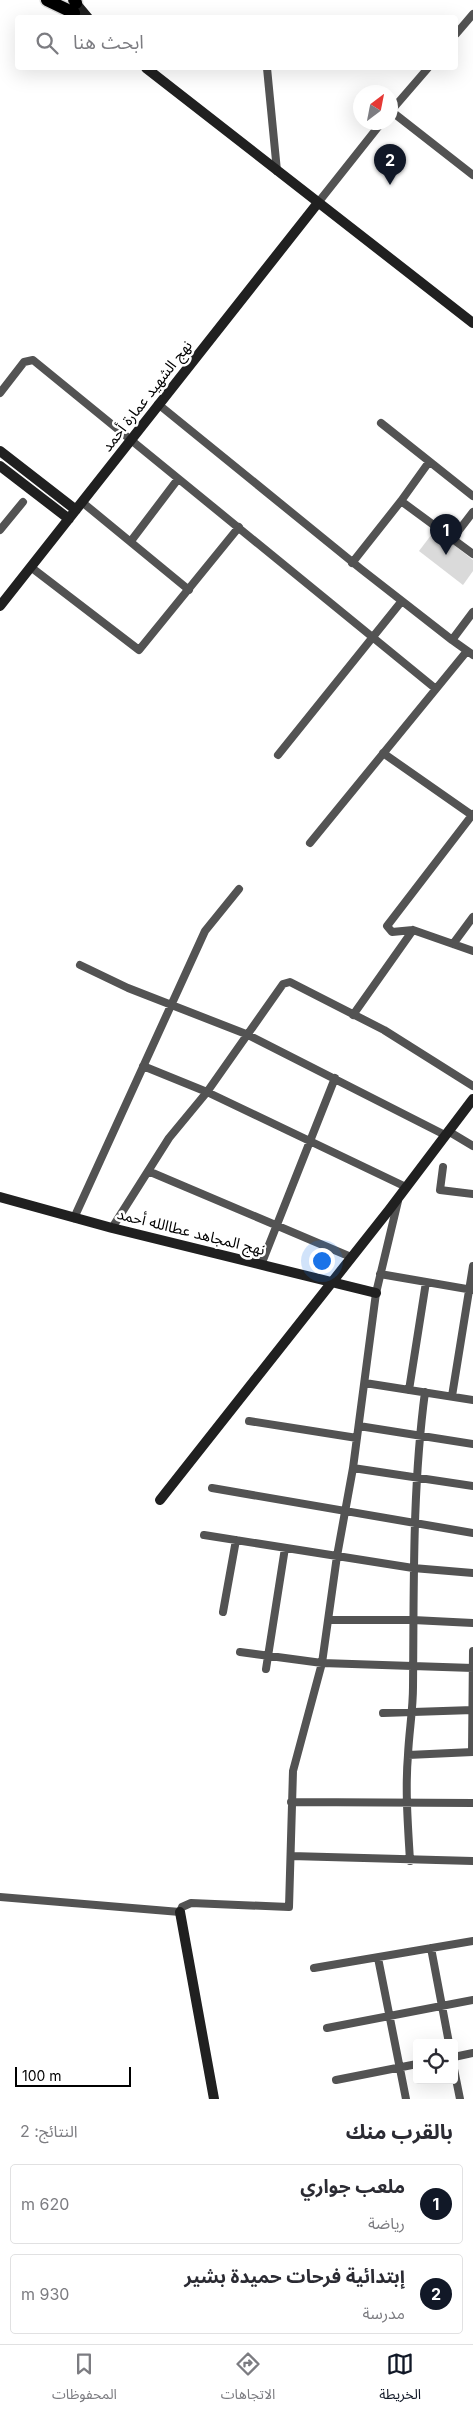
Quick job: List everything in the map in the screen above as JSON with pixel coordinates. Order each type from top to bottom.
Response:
[{"type":"main road","points":[[47,0],[76,7]]},
{"type":"street","points":[[59,0],[76,7]]},
{"type":"street","points":[[458,32],[473,14]]},
{"type":"street","points":[[149,70],[317,204],[473,323]]},
{"type":"street","points":[[267,70],[277,172]]},
{"type":"street","points":[[398,104],[426,70]]},
{"type":"street","points":[[398,117],[473,175]]},
{"type":"street","points":[[317,204],[376,130]]},
{"type":"street","name":"نهج الشهيد عمارة أحمد","points":[[0,606],[32,568],[158,404],[317,204]]},
{"type":"street","points":[[0,392],[24,362],[33,360],[436,689]]},
{"type":"street","points":[[158,404],[352,563],[470,653],[436,689],[310,843]]},
{"type":"street","points":[[381,423],[473,496]]},
{"type":"street","points":[[0,451],[131,542],[189,590]]},
{"type":"street","points":[[352,563],[429,462]]},
{"type":"street","points":[[0,466],[69,519]]},
{"type":"street","points":[[131,542],[178,478]]},
{"type":"street","points":[[401,501],[473,554]]},
{"type":"street","points":[[0,530],[23,502]]},
{"type":"street","points":[[453,538],[473,512]]},
{"type":"street","points":[[32,568],[136,649],[142,649],[239,527]]},
{"type":"street","points":[[278,755],[402,602]]},
{"type":"street","points":[[452,640],[473,612]]},
{"type":"street","points":[[384,753],[473,816],[387,926],[392,932],[413,930],[473,952]]},
{"type":"street","points":[[74,1218],[205,931],[239,889]]},
{"type":"street","points":[[453,944],[473,917]]},
{"type":"street","points":[[353,1015],[413,930]]},
{"type":"street","points":[[80,965],[246,1034],[473,1146]]},
{"type":"street","points":[[112,1228],[169,1138],[207,1092],[283,984],[290,982],[384,1030],[473,1086]]},
{"type":"street","points":[[143,1066],[207,1092],[406,1187]]},
{"type":"street","points":[[261,1265],[335,1078]]},
{"type":"street","points":[[160,1500],[399,1197],[473,1098]]},
{"type":"street","points":[[443,1167],[440,1190],[473,1194]]},
{"type":"street","points":[[148,1171],[351,1257]]},
{"type":"street","name":"نهج المجاهد عطاالله أحمد","points":[[0,1197],[112,1228],[376,1293]]},
{"type":"street","points":[[214,2099],[180,1912],[182,1907],[191,1903],[289,1907],[293,1771],[297,1750],[322,1663],[330,1620],[337,1556],[360,1426],[376,1293],[399,1197]]},
{"type":"street","points":[[452,1396],[471,1290],[473,1266]]},
{"type":"street","points":[[380,1274],[471,1290]]},
{"type":"street","points":[[409,1390],[426,1282]]},
{"type":"street","points":[[365,1382],[473,1400]]},
{"type":"street","points":[[410,1861],[407,1803],[408,1755],[413,1713],[413,1568],[419,1435],[425,1392]]},
{"type":"street","points":[[249,1421],[357,1438]]},
{"type":"street","points":[[360,1426],[473,1444]]},
{"type":"street","points":[[353,1468],[473,1486]]},
{"type":"street","points":[[212,1488],[473,1533]]},
{"type":"street","points":[[204,1535],[413,1568],[473,1573]]},
{"type":"street","points":[[223,1612],[236,1540]]},
{"type":"street","points":[[266,1669],[285,1548]]},
{"type":"street","points":[[330,1620],[413,1620],[473,1623]]},
{"type":"street","points":[[408,1755],[472,1752],[473,1651]]},
{"type":"street","points":[[240,1652],[322,1663],[473,1668]]},
{"type":"street","points":[[384,1713],[472,1710]]},
{"type":"street","points":[[291,1802],[473,1803]]},
{"type":"street","points":[[291,1856],[410,1861],[473,1861]]},
{"type":"street","points":[[0,1897],[180,1912]]},
{"type":"street","points":[[314,1968],[473,1941]]},
{"type":"street","points":[[431,1948],[448,2039]]},
{"type":"street","points":[[378,1958],[406,2099]]},
{"type":"street","points":[[327,2028],[473,2000]]},
{"type":"street","points":[[458,2056],[473,2053]]},
{"type":"street","points":[[336,2080],[413,2064]]},
{"type":"street","points":[[457,2084],[460,2099]]},
{"type":"shaded area","points":[[435,530],[473,560],[473,571],[463,585],[419,551]]},
{"type":"place","name":"إبتدائية فرحات حميدة بشير","points":[[390,185]]},
{"type":"place","name":"ملعب جواري","points":[[446,555]]}]
